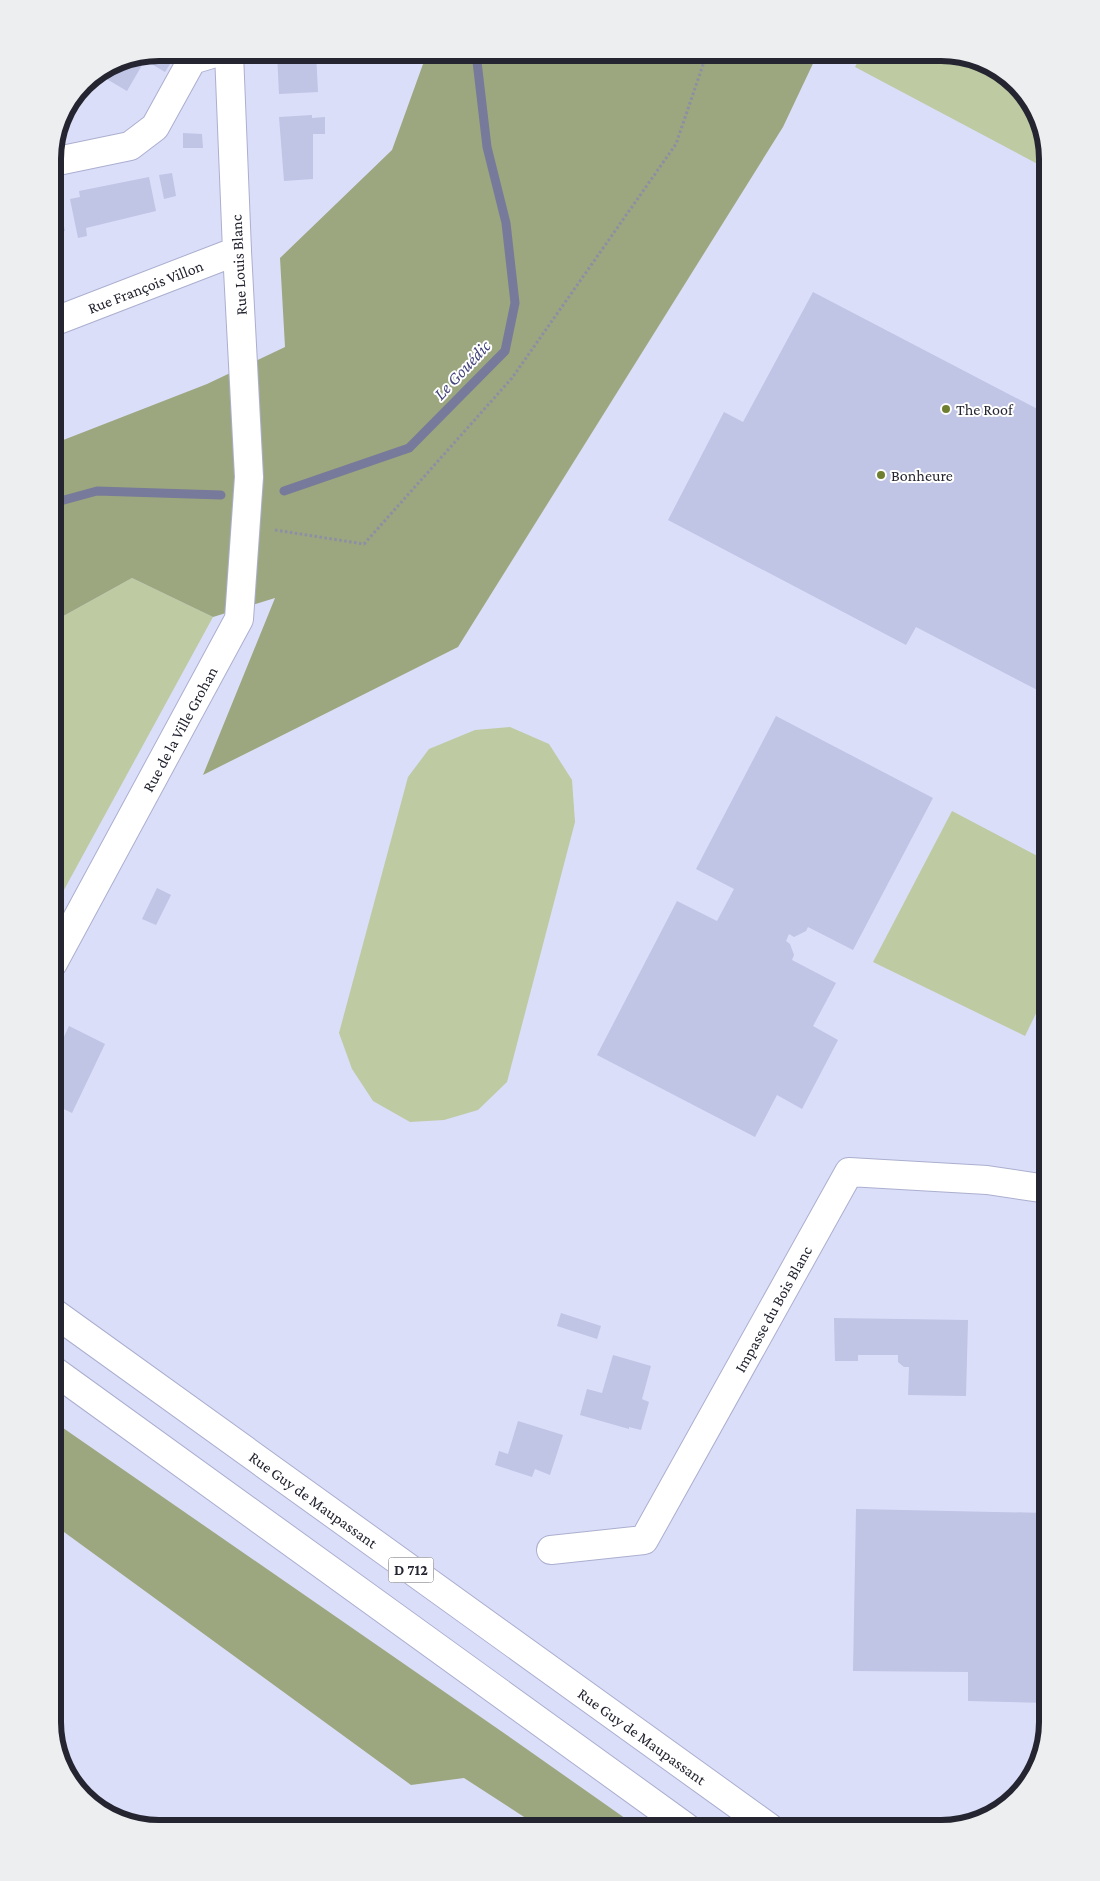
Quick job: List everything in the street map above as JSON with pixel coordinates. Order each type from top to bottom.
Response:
[{"type":"street","points":[[61,160],[130,146],[155,127],[191,61]]},
{"type":"street","name":"Rue Louis Blanc","points":[[229,61],[249,477]]},
{"type":"street","name":"Rue François Villon","points":[[61,319],[237,251]]},
{"type":"street","name":"Rue de la Ville Grohan","points":[[61,948],[239,619],[249,477]]},
{"type":"street","name":"Impasse du Bois Blanc","points":[[551,1550],[644,1540],[849,1172],[987,1180],[1039,1188]]},
{"type":"street","name":"Rue Guy de Maupassant","points":[[61,1318],[759,1820]]},
{"type":"street","points":[[61,1376],[676,1820]]},
{"type":"street","points":[[61,1383],[111,1412]]},
{"type":"path","points":[[246,525],[364,544],[512,378],[676,144],[704,61]]},
{"type":"green space","points":[[424,61],[814,61],[783,127],[458,647],[203,775],[275,598],[213,617],[132,578],[61,617],[61,441],[207,384],[285,347],[280,258],[392,150]]},
{"type":"green space","points":[[858,61],[947,61],[972,66],[984,71],[1014,95],[1029,116],[1037,140],[1039,165],[855,67]]},
{"type":"green space","points":[[132,578],[213,617],[61,895],[61,617]]},
{"type":"green space","points":[[510,727],[549,744],[572,780],[575,822],[507,1082],[478,1110],[444,1120],[410,1122],[373,1101],[352,1069],[339,1033],[408,777],[429,749],[475,730]]},
{"type":"green space","points":[[952,811],[1039,857],[1039,1007],[1025,1036],[873,962]]},
{"type":"green space","points":[[61,1427],[628,1820],[529,1820],[464,1778],[411,1785],[61,1530]]},
{"type":"building","points":[[172,61],[165,72],[148,62]]},
{"type":"building","points":[[277,61],[316,61],[318,92],[279,94]]},
{"type":"building","points":[[144,62],[127,91],[105,78],[122,69]]},
{"type":"building","points":[[312,115],[312,118],[325,117],[325,134],[313,134],[313,179],[284,181],[279,117]]},
{"type":"building","points":[[183,133],[202,134],[203,148],[183,148]]},
{"type":"building","points":[[172,173],[176,196],[164,199],[159,175]]},
{"type":"building","points":[[149,177],[156,211],[86,228],[87,236],[78,238],[70,199],[80,197],[79,191]]},
{"type":"building","points":[[61,213],[65,231],[61,232]]},
{"type":"building","name":"Bonheure","points":[[813,292],[1039,410],[1039,691],[916,627],[906,645],[668,520],[724,412],[743,422]]},
{"type":"building","points":[[776,716],[933,798],[853,950],[808,927],[806,931],[794,937],[789,934],[786,941],[790,944],[794,955],[792,960],[836,983],[813,1026],[838,1040],[802,1109],[777,1095],[755,1137],[597,1055],[677,901],[717,921],[734,889],[696,869]]},
{"type":"building","points":[[157,888],[171,895],[156,925],[142,919]]},
{"type":"building","points":[[69,1026],[105,1044],[72,1113],[61,1108],[61,1043]]},
{"type":"building","points":[[561,1313],[601,1326],[597,1339],[557,1326]]},
{"type":"building","points":[[834,1318],[968,1320],[966,1396],[908,1395],[909,1367],[904,1367],[898,1362],[898,1355],[858,1355],[858,1361],[835,1361]]},
{"type":"building","points":[[613,1355],[651,1366],[642,1399],[649,1402],[641,1430],[629,1427],[629,1429],[580,1415],[587,1389],[602,1393]]},
{"type":"building","points":[[518,1421],[563,1435],[550,1475],[535,1469],[532,1477],[495,1465],[499,1451],[508,1454]]},
{"type":"building","points":[[856,1509],[1039,1513],[1039,1703],[968,1701],[968,1672],[853,1671]]},
{"type":"waterway","name":"Le Gouédic","points":[[284,491],[409,448],[505,351],[515,303],[506,223],[487,147],[477,61]]},
{"type":"waterway","name":"Le Gouédic","points":[[61,501],[97,491],[221,495]]},
{"type":"place","name":"The Roof","points":[[946,409]]},
{"type":"place","name":"Bonheure","points":[[881,475]]}]
